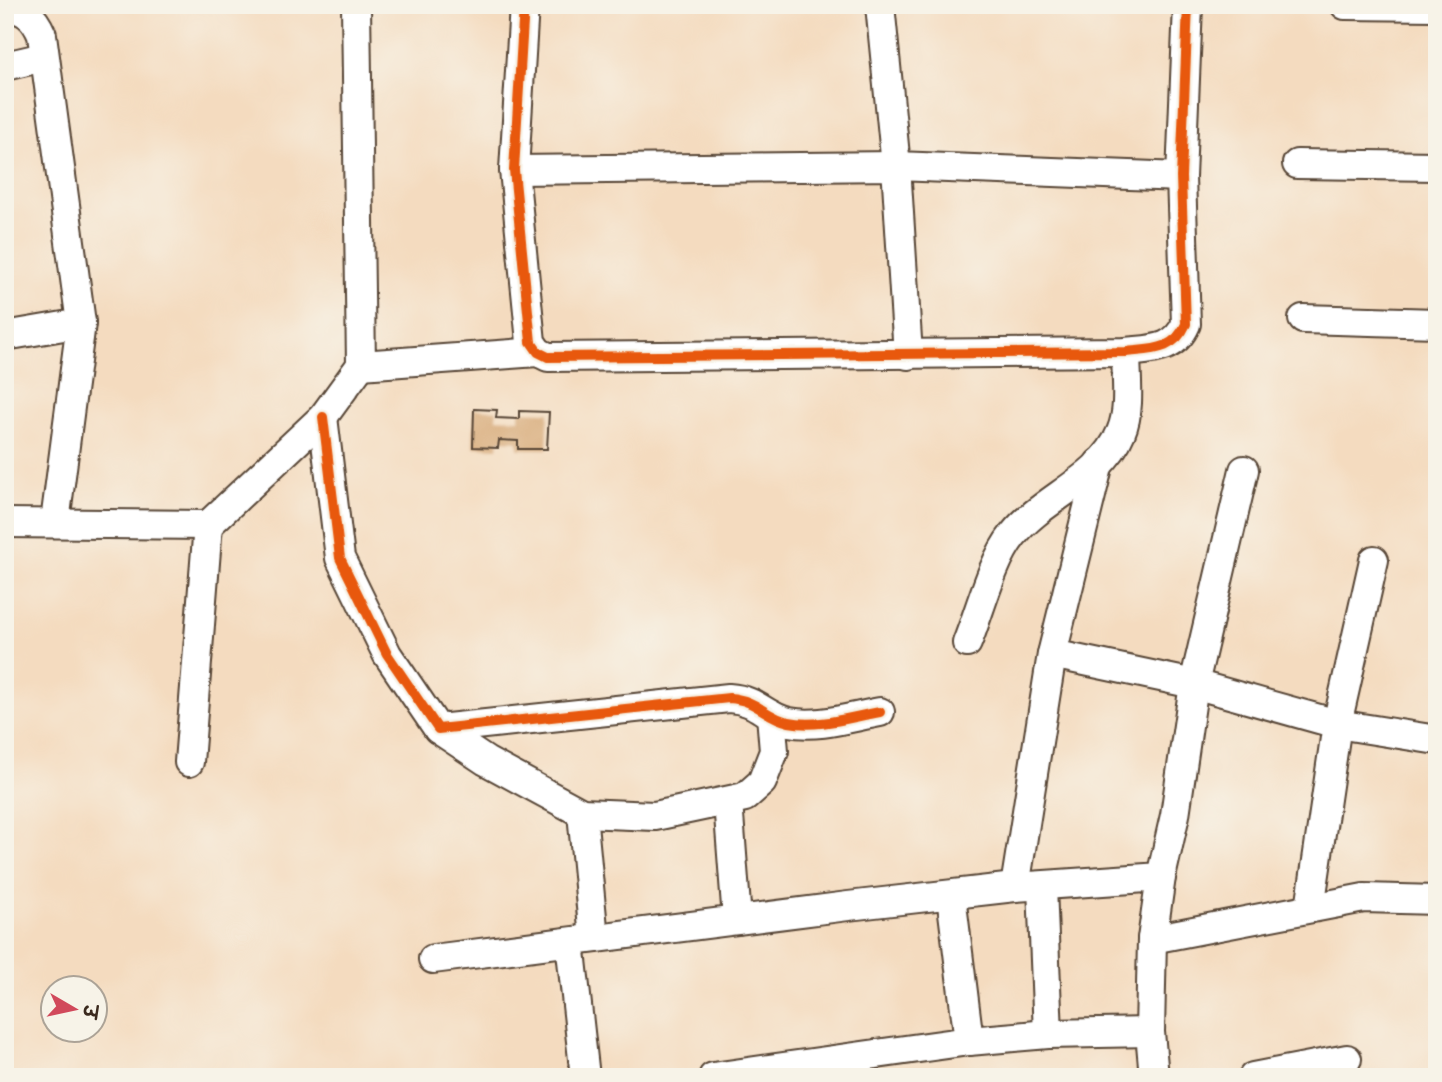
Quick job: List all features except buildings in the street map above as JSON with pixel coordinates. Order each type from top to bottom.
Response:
[{"type":"street","points":[[190,762],[208,526],[323,417],[361,365],[356,5]]},
{"type":"street","points":[[524,5],[514,170],[531,342],[538,352],[548,357],[1126,352],[1168,347],[1180,338],[1186,324],[1181,177],[1188,5]]},
{"type":"street","points":[[880,5],[896,166],[908,355]]},
{"type":"street","points":[[1345,5],[1437,6]]},
{"type":"street","points":[[5,6],[23,10],[36,19],[42,36],[81,323],[55,522]]},
{"type":"street","points":[[5,66],[44,57]]},
{"type":"street","points":[[1297,164],[1437,166]]},
{"type":"street","points":[[514,170],[896,166],[1181,177]]},
{"type":"street","points":[[1303,319],[1437,323]]},
{"type":"street","points":[[5,335],[81,323]]},
{"type":"street","points":[[361,365],[538,352]]},
{"type":"street","points":[[967,643],[1003,551],[1013,534],[1099,463],[1114,446],[1122,430],[1126,409],[1126,352]]},
{"type":"street","points":[[323,417],[340,558],[387,654],[438,729],[486,761],[582,813],[655,816],[745,797],[762,782],[774,751],[771,715]]},
{"type":"street","points":[[1048,1034],[1028,887],[1052,654],[1099,463]]},
{"type":"street","points":[[1154,1077],[1150,1032],[1153,939],[1161,877],[1175,815],[1194,684],[1244,470]]},
{"type":"street","points":[[5,523],[208,526]]},
{"type":"street","points":[[1310,908],[1337,724],[1374,560]]},
{"type":"street","points":[[1052,654],[1194,684],[1337,724],[1437,740]]},
{"type":"street","points":[[438,729],[729,698],[749,699],[771,715],[788,722],[814,724],[880,712]]},
{"type":"street","points":[[729,802],[737,920]]},
{"type":"street","points":[[582,813],[585,1077]]},
{"type":"street","points":[[433,959],[737,920],[1028,887],[1161,877]]},
{"type":"street","points":[[951,896],[969,1041]]},
{"type":"street","points":[[1153,939],[1364,898],[1437,900]]},
{"type":"street","points":[[713,1077],[969,1041],[1048,1034],[1150,1032]]},
{"type":"street","points":[[1252,1077],[1347,1059]]},
{"type":"cycle path","points":[[524,5],[514,170],[531,342],[538,352],[548,357],[1126,352],[1169,344],[1186,324],[1181,177],[1188,5]]},
{"type":"cycle path","points":[[323,417],[340,558],[387,654],[438,729],[729,698],[748,702],[780,720],[789,722],[811,724],[880,712]]}]
